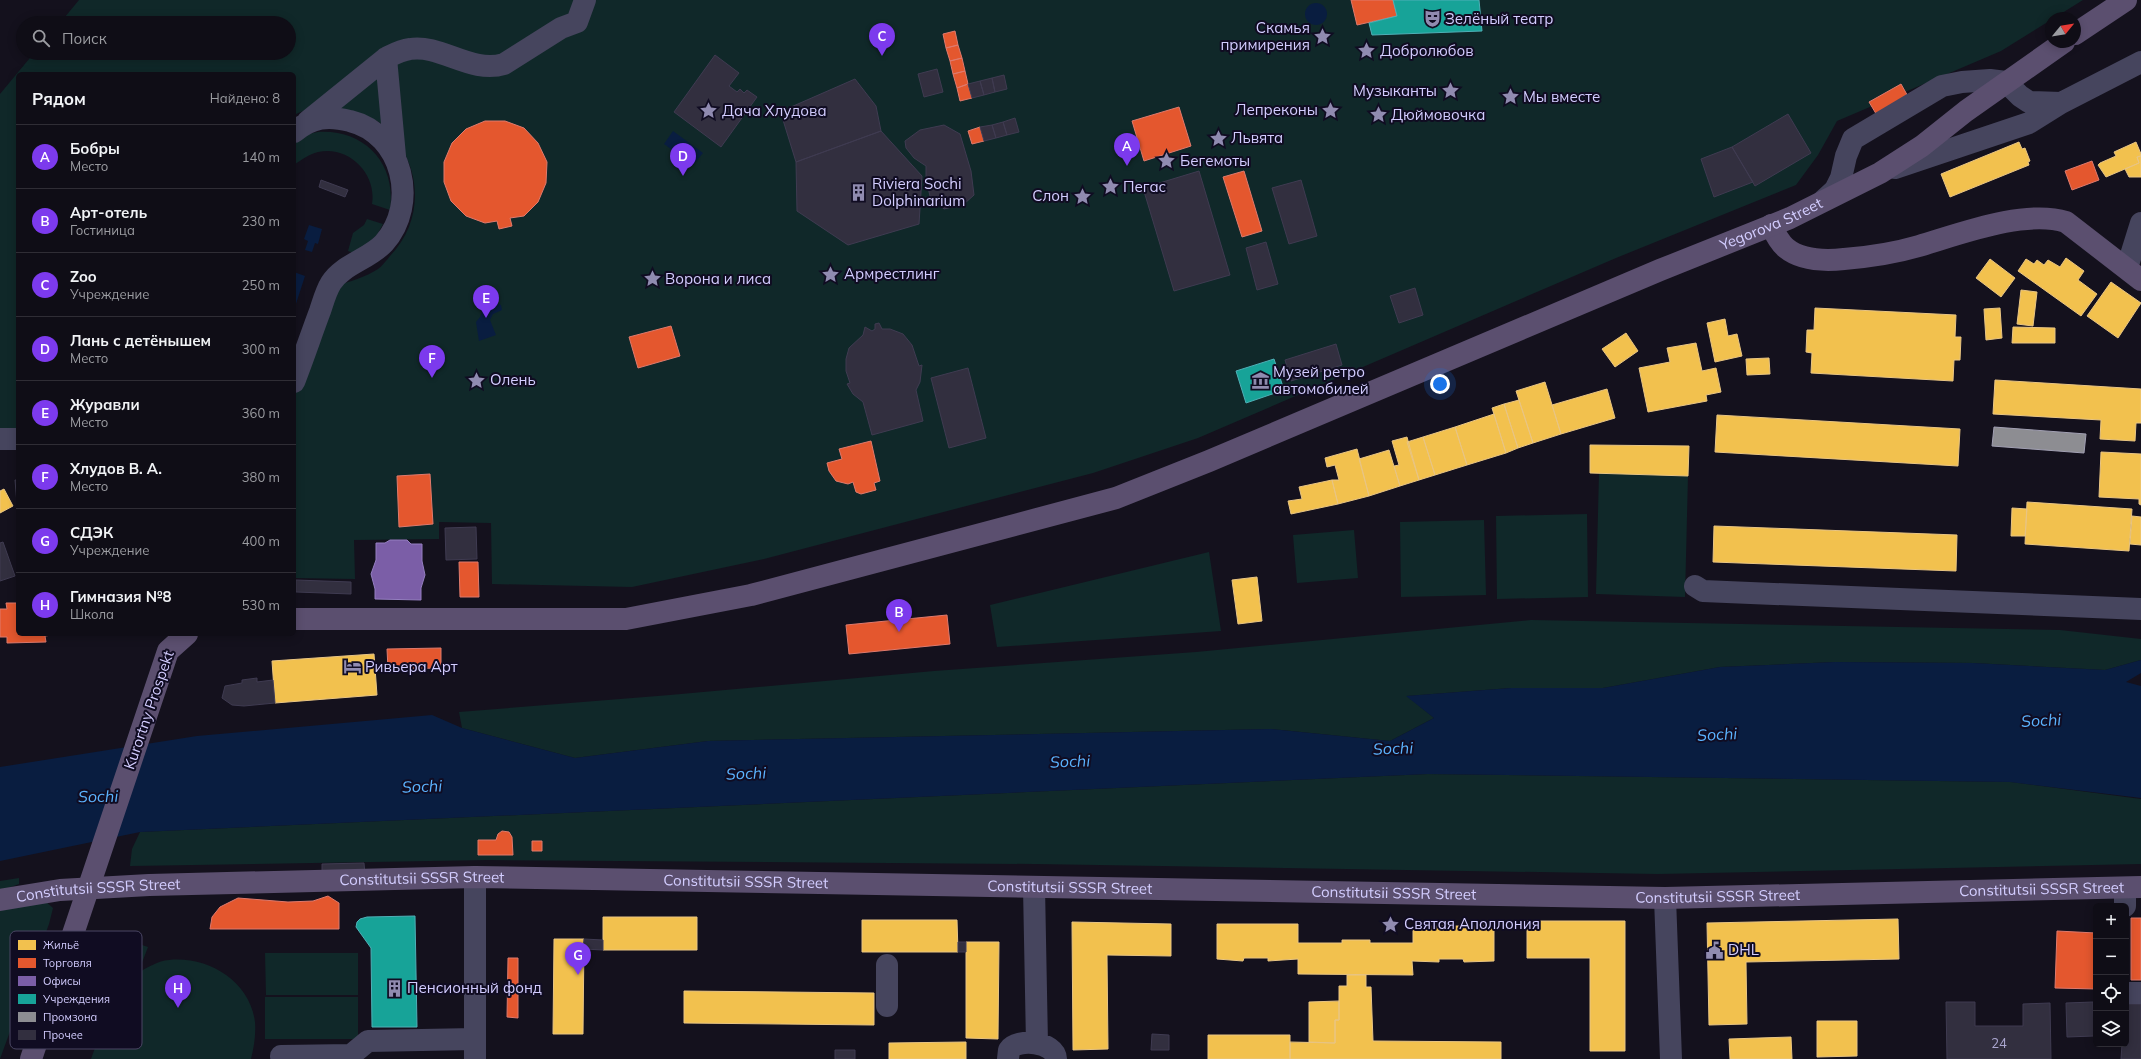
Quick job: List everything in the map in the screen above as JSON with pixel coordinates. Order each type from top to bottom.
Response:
[{"type":"main road","points":[[2081,30],[2126,0]]},
{"type":"main road","name":"Yegorova Street","points":[[296,619],[626,619],[751,595],[1116,498],[1209,461],[1660,270],[1771,226],[1880,172],[1922,146],[2006,82],[2055,48]]},
{"type":"main road","points":[[1771,226],[1778,239],[1786,248],[1798,255],[1832,260],[1879,255],[1997,225],[2040,218],[2053,218],[2066,222],[2134,274]]},
{"type":"main road","points":[[171,642],[183,636]]},
{"type":"main road","name":"Kurortny Prospekt","points":[[75,931],[171,642]]},
{"type":"main road","name":"Constitutsii SSSR Street","points":[[0,900],[60,890],[149,885],[475,877],[1665,898],[2130,894]]},
{"type":"main road","name":"Kurortny Prospekt","points":[[31,1059],[35,1049]]},
{"type":"street","points":[[300,128],[386,58],[399,51],[420,49],[482,66],[494,67],[504,64],[561,28],[577,22],[585,0]]},
{"type":"street","points":[[386,58],[395,156]]},
{"type":"street","points":[[1880,172],[2029,123],[2061,103],[2141,62]]},
{"type":"street","points":[[1824,200],[1835,190],[1841,178],[1846,156],[1853,139],[1942,86],[1962,82],[1990,80],[2006,82],[2020,96],[2029,102],[2061,103]]},
{"type":"street","points":[[296,376],[330,283],[383,244],[397,222],[401,203],[401,174],[395,156],[386,141],[376,133],[356,123],[338,118],[322,117],[300,128]]},
{"type":"street","points":[[2134,274],[2141,223]]},
{"type":"street","points":[[0,439],[16,439]]},
{"type":"street","points":[[1695,586],[1703,591],[2141,609]]},
{"type":"street","points":[[281,1056],[351,1055],[368,1041],[475,1049],[475,877]]},
{"type":"street","points":[[1034,887],[1037,1044]]},
{"type":"street","points":[[1665,898],[1671,1059]]},
{"type":"street","points":[[887,965],[887,1006]]},
{"type":"street","points":[[2129,993],[2141,993]]},
{"type":"street","points":[[1008,1059],[1009,1050],[1015,1044],[1037,1044],[1051,1048],[1055,1051],[1056,1059]]},
{"type":"green space","points":[[79,0],[2083,0],[2064,12],[2045,12],[2045,24],[2001,51],[1837,121],[1818,155],[1796,185],[1616,258],[1198,438],[1093,473],[764,559],[632,587],[492,584],[491,523],[439,522],[439,539],[354,540],[355,579],[296,578],[296,392],[335,286],[357,279],[378,269],[402,240],[410,224],[414,206],[415,188],[411,170],[404,153],[394,137],[380,123],[371,118],[332,107],[317,107],[296,114],[296,72],[18,72],[28,60],[296,60],[296,16],[66,16]]},
{"type":"green space","points":[[16,75],[16,431],[0,432],[0,94]]},
{"type":"green space","points":[[318,132],[350,136],[363,143],[374,152],[382,164],[388,178],[391,193],[390,210],[372,204],[370,182],[358,164],[350,157],[329,151],[318,152],[302,159],[296,164],[296,141],[308,134]]},
{"type":"green space","points":[[367,219],[383,224],[377,235],[356,254],[348,251],[353,233],[364,225]]},
{"type":"green space","points":[[1599,473],[1688,476],[1685,597],[1596,594]]},
{"type":"green space","points":[[1587,514],[1588,597],[1497,599],[1496,516]]},
{"type":"green space","points":[[1484,520],[1486,595],[1401,597],[1400,522]]},
{"type":"green space","points":[[1354,530],[1358,578],[1297,583],[1293,535]]},
{"type":"green space","points":[[1209,552],[1221,631],[997,647],[990,605]]},
{"type":"green space","points":[[1531,620],[2060,630],[2141,639],[2141,660],[2105,670],[1973,663],[1835,662],[1720,667],[1603,688],[1511,688],[1407,696],[1434,718],[1390,741],[1271,729],[708,741],[575,758],[462,728],[459,712],[670,695],[934,671],[1196,652]]},
{"type":"green space","points":[[1428,774],[2011,782],[2141,799],[2141,864],[1658,874],[1035,864],[488,860],[130,866],[132,849],[140,832]]},
{"type":"green space","points":[[19,878],[19,884],[0,891],[0,881]]},
{"type":"green space","points":[[43,899],[53,908],[46,931],[10,931],[10,1031],[0,1059],[0,908]]},
{"type":"green space","points":[[142,945],[148,947],[142,963]]},
{"type":"green space","points":[[265,953],[358,953],[358,995],[266,995]]},
{"type":"green space","points":[[169,960],[184,960],[198,962],[212,967],[225,974],[236,983],[245,994],[251,1007],[255,1022],[255,1032],[251,1059],[91,1059],[95,1049],[142,1049],[142,971],[161,962]]},
{"type":"green space","points":[[265,997],[358,997],[358,1039],[265,1039]]},
{"type":"water","points":[[1316,3],[1324,6],[1327,14],[1324,22],[1316,25],[1308,22],[1305,14],[1308,6]]},
{"type":"water","points":[[673,131],[703,153],[693,165],[664,144]]},
{"type":"water","points":[[309,225],[322,229],[318,244],[315,243],[312,252],[305,250],[308,241],[304,239]]},
{"type":"water","points":[[296,273],[305,276],[296,304]]},
{"type":"water","points":[[497,303],[501,305],[502,310],[493,314],[490,320],[496,335],[479,341],[476,322],[480,317],[484,306]]},
{"type":"water","name":"Sochi","points":[[2141,660],[2141,673],[2126,682],[2141,686],[2141,798],[2010,782],[1428,774],[140,832],[0,861],[0,767],[197,736],[432,715],[462,728],[575,758],[708,741],[1271,729],[1390,741],[1434,718],[1406,696],[1511,688],[1603,688],[1720,667],[1835,662],[1973,663],[2105,670]]},
{"type":"building: Жильё","points":[[2019,142],[2022,149],[2025,148],[2030,161],[2028,162],[2029,165],[1950,197],[1941,174]]},
{"type":"building: Жильё","points":[[2136,142],[2141,154],[2141,156],[2137,157],[2139,163],[2106,177],[2098,165],[2116,156],[2114,152]]},
{"type":"building: Жильё","points":[[2141,156],[2141,177],[2129,177],[2125,169],[2139,163],[2137,157]]},
{"type":"building: Жильё","points":[[2066,258],[2084,271],[2078,280],[2097,294],[2081,316],[2018,271],[2026,259],[2034,264],[2037,260],[2044,265],[2048,260],[2060,267]]},
{"type":"building: Жильё","points":[[1990,259],[2015,278],[2001,297],[1976,278]]},
{"type":"building: Жильё","points":[[2111,282],[2141,303],[2118,338],[2087,316]]},
{"type":"building: Жильё","points":[[2021,290],[2037,292],[2033,326],[2017,324]]},
{"type":"building: Жильё","points":[[1815,308],[1956,315],[1955,337],[1961,337],[1960,360],[1954,360],[1953,381],[1811,373],[1812,353],[1806,352],[1807,330],[1814,330]]},
{"type":"building: Жильё","points":[[2000,308],[2002,338],[1986,340],[1984,309]]},
{"type":"building: Жильё","points":[[1725,319],[1728,336],[1737,334],[1742,356],[1715,362],[1707,323]]},
{"type":"building: Жильё","points":[[2013,327],[2055,328],[2055,343],[2012,343]]},
{"type":"building: Жильё","points":[[1626,333],[1638,351],[1615,367],[1602,349]]},
{"type":"building: Жильё","points":[[1696,343],[1702,371],[1716,368],[1721,392],[1706,395],[1707,401],[1648,412],[1639,368],[1670,362],[1667,348]]},
{"type":"building: Жильё","points":[[1769,358],[1770,374],[1747,375],[1746,359]]},
{"type":"building: Жильё","points":[[1995,380],[2141,389],[2141,423],[2136,423],[2135,441],[2100,439],[2101,420],[1993,414]]},
{"type":"building: Жильё","points":[[1545,382],[1561,434],[1533,443],[1516,391]]},
{"type":"building: Жильё","points":[[1607,389],[1615,418],[1561,434],[1552,405]]},
{"type":"building: Жильё","points":[[1519,400],[1533,443],[1518,448],[1504,404]]},
{"type":"building: Жильё","points":[[1504,404],[1518,448],[1506,453],[1492,408]]},
{"type":"building: Жильё","points":[[1494,414],[1506,453],[1467,465],[1455,427]]},
{"type":"building: Жильё","points":[[1717,415],[1960,429],[1958,466],[1715,452]]},
{"type":"building: Жильё","points":[[1455,427],[1467,465],[1435,475],[1423,437]]},
{"type":"building: Жильё","points":[[1407,437],[1419,480],[1400,486],[1394,466],[1399,465],[1392,441]]},
{"type":"building: Жильё","points":[[1423,437],[1435,475],[1419,480],[1407,442]]},
{"type":"building: Жильё","points":[[1590,445],[1689,446],[1688,476],[1590,473]]},
{"type":"building: Жильё","points":[[1357,449],[1369,496],[1338,504],[1332,480],[1339,480],[1335,465],[1327,467],[1325,458]]},
{"type":"building: Жильё","points":[[1389,450],[1400,486],[1369,496],[1359,459]]},
{"type":"building: Жильё","points":[[2101,452],[2141,454],[2141,505],[2139,504],[2139,499],[2099,497]]},
{"type":"building: Жильё","points":[[1332,480],[1338,504],[1291,514],[1288,501],[1302,499],[1299,487]]},
{"type":"building: Жильё","points":[[4,489],[13,506],[0,513],[0,491]]},
{"type":"building: Жильё","points":[[2027,502],[2132,509],[2129,551],[2025,544]]},
{"type":"building: Жильё","points":[[2012,508],[2027,509],[2025,536],[2011,536]]},
{"type":"building: Жильё","points":[[2132,516],[2141,517],[2141,545],[2130,544]]},
{"type":"building: Жильё","points":[[1714,526],[1957,535],[1956,571],[1713,562]]},
{"type":"building: Жильё","points":[[1257,577],[1262,621],[1238,624],[1232,580]]},
{"type":"building: Жильё","points":[[374,654],[377,695],[275,703],[272,661]]},
{"type":"building: Жильё","points":[[603,917],[697,917],[697,950],[603,950]]},
{"type":"building: Жильё","points":[[1898,919],[1899,959],[1746,962],[1747,1024],[1709,1025],[1707,923]]},
{"type":"building: Жильё","points":[[862,920],[957,920],[958,952],[862,952]]},
{"type":"building: Жильё","points":[[1527,921],[1625,921],[1625,1051],[1590,1051],[1590,958],[1527,958]]},
{"type":"building: Жильё","points":[[1072,922],[1171,924],[1171,956],[1107,955],[1108,1049],[1073,1050]]},
{"type":"building: Жильё","points":[[1217,924],[1298,924],[1298,943],[1342,943],[1342,940],[1370,940],[1370,943],[1413,943],[1413,926],[1494,926],[1494,961],[1464,962],[1463,959],[1439,959],[1439,962],[1412,961],[1413,975],[1298,974],[1298,959],[1268,961],[1268,958],[1244,958],[1243,961],[1217,959]]},
{"type":"building: Жильё","points":[[554,939],[584,939],[583,1034],[553,1034]]},
{"type":"building: Жильё","points":[[966,942],[999,942],[998,1039],[966,1038]]},
{"type":"building: Жильё","points":[[1347,975],[1366,975],[1366,987],[1371,987],[1373,1041],[1501,1042],[1501,1059],[1290,1059],[1290,1042],[1335,1043],[1335,1020],[1339,1020],[1339,986],[1347,986]]},
{"type":"building: Жильё","points":[[684,991],[874,993],[874,1025],[684,1023]]},
{"type":"building: Жильё","points":[[1339,1001],[1339,1020],[1335,1020],[1335,1043],[1309,1042],[1309,1002]]},
{"type":"building: Жильё","points":[[1817,1021],[1857,1021],[1857,1056],[1817,1057]]},
{"type":"building: Жильё","points":[[1208,1035],[1290,1035],[1290,1059],[1208,1059]]},
{"type":"building: Жильё","points":[[1791,1037],[1792,1059],[1730,1059],[1729,1039]]},
{"type":"building: Жильё","points":[[966,1042],[966,1059],[889,1059],[889,1043]]},
{"type":"building: Торговля","points":[[1351,0],[1393,0],[1397,16],[1357,25]]},
{"type":"building: Торговля","points":[[955,31],[958,45],[946,48],[943,34]]},
{"type":"building: Торговля","points":[[958,45],[962,58],[950,61],[946,48]]},
{"type":"building: Торговля","points":[[962,58],[965,71],[953,74],[950,61]]},
{"type":"building: Торговля","points":[[965,71],[968,84],[957,88],[953,74]]},
{"type":"building: Торговля","points":[[968,84],[972,98],[960,101],[957,88]]},
{"type":"building: Торговля","points":[[1901,84],[1910,100],[1878,117],[1869,102]]},
{"type":"building: Торговля","points":[[1179,107],[1191,146],[1144,161],[1132,121]]},
{"type":"building: Торговля","points":[[485,121],[505,121],[524,128],[538,143],[547,162],[546,183],[538,202],[524,216],[510,218],[512,226],[499,229],[497,221],[485,223],[466,216],[451,201],[444,182],[444,162],[452,143],[466,129]]},
{"type":"building: Торговля","points":[[980,127],[984,141],[972,144],[968,131]]},
{"type":"building: Торговля","points":[[2092,161],[2099,180],[2072,190],[2065,171]]},
{"type":"building: Торговля","points":[[1244,171],[1262,231],[1242,237],[1223,177]]},
{"type":"building: Торговля","points":[[671,326],[680,356],[638,368],[629,337]]},
{"type":"building: Торговля","points":[[871,441],[880,481],[874,483],[876,490],[861,494],[856,492],[853,482],[848,484],[836,481],[829,471],[827,463],[842,459],[839,449]]},
{"type":"building: Торговля","points":[[430,474],[433,524],[399,527],[397,476]]},
{"type":"building: Торговля","points":[[459,562],[478,562],[479,597],[460,597]]},
{"type":"building: Торговля","points":[[6,603],[16,603],[16,636],[45,636],[46,642],[7,643],[7,637],[0,637],[0,609],[7,609]]},
{"type":"building: Торговля","points":[[947,615],[950,644],[849,654],[846,625]]},
{"type":"building: Торговля","points":[[441,648],[441,668],[388,669],[387,649]]},
{"type":"building: Торговля","points":[[502,831],[509,832],[512,837],[513,855],[478,855],[478,840],[496,840],[498,834]]},
{"type":"building: Торговля","points":[[532,841],[542,841],[542,851],[532,851]]},
{"type":"building: Торговля","points":[[328,896],[339,903],[339,929],[210,929],[212,917],[220,907],[238,898],[288,902],[313,901]]},
{"type":"building: Торговля","points":[[2131,918],[2141,918],[2141,980],[2131,980]]},
{"type":"building: Торговля","points":[[2057,931],[2093,933],[2093,989],[2055,988]]},
{"type":"building: Торговля","points":[[508,958],[518,958],[518,1018],[507,1017]]},
{"type":"building: Офисы","points":[[390,540],[407,540],[411,544],[422,544],[422,561],[425,575],[421,588],[421,600],[375,599],[375,589],[371,574],[376,560],[376,543],[385,543]]},
{"type":"building: Учреждения","name":"Зелёный театр","points":[[1393,0],[1479,0],[1482,31],[1372,35],[1369,23],[1397,16]]},
{"type":"building: Учреждения","name":"Музей ретро автомобилей","points":[[1274,359],[1284,390],[1246,403],[1236,371]]},
{"type":"building: Учреждения","name":"Пенсионный фонд","points":[[415,916],[417,1027],[372,1027],[371,948],[356,927],[357,922],[360,919],[367,917]]},
{"type":"building: Промзона","points":[[1994,427],[2086,434],[2084,453],[1992,446]]},
{"type":"building: Прочее","points":[[715,55],[739,73],[729,86],[737,92],[740,89],[744,93],[747,90],[757,97],[721,147],[674,112]]},
{"type":"building: Прочее","points":[[937,69],[943,92],[924,97],[918,74]]},
{"type":"building: Прочее","points":[[1004,75],[1007,89],[995,92],[992,78]]},
{"type":"building: Прочее","points":[[992,78],[995,92],[984,95],[980,81]]},
{"type":"building: Прочее","points":[[855,79],[876,106],[881,131],[796,162],[783,120],[791,107]]},
{"type":"building: Прочее","points":[[980,81],[984,95],[972,98],[968,84]]},
{"type":"building: Прочее","points":[[1788,114],[1811,153],[1755,186],[1732,147]]},
{"type":"building: Прочее","points":[[1015,118],[1019,132],[1007,135],[1003,122]]},
{"type":"building: Прочее","points":[[1003,122],[1007,135],[996,138],[992,125]]},
{"type":"building: Прочее","points":[[944,125],[960,134],[971,171],[974,195],[964,204],[944,209],[930,196],[926,179],[926,166],[914,158],[906,148],[905,141],[920,130]]},
{"type":"building: Прочее","points":[[992,125],[996,138],[984,141],[980,127]]},
{"type":"building: Прочее","name":"Riviera Sochi Dolphinarium","points":[[881,131],[922,176],[919,224],[848,245],[797,211],[796,162]]},
{"type":"building: Прочее","points":[[1732,147],[1753,182],[1714,197],[1701,159]]},
{"type":"building: Прочее","points":[[1199,171],[1230,275],[1174,291],[1143,188]]},
{"type":"building: Прочее","points":[[321,180],[348,190],[345,197],[319,187]]},
{"type":"building: Прочее","points":[[1301,180],[1317,236],[1289,244],[1272,188]]},
{"type":"building: Прочее","points":[[1266,242],[1278,284],[1257,290],[1246,248]]},
{"type":"building: Прочее","points":[[1415,288],[1423,315],[1399,323],[1390,296]]},
{"type":"building: Прочее","points":[[879,323],[882,329],[890,329],[903,334],[912,345],[919,366],[922,365],[920,382],[916,390],[923,421],[872,435],[863,402],[853,394],[847,384],[850,383],[846,371],[846,359],[849,348],[863,335],[865,327],[872,331],[875,329],[875,324]]},
{"type":"building: Прочее","points":[[1336,344],[1342,365],[1291,381],[1285,360]]},
{"type":"building: Прочее","points":[[968,368],[986,438],[949,448],[931,378]]},
{"type":"building: Прочее","points":[[476,527],[477,559],[446,560],[445,528]]},
{"type":"building: Прочее","points":[[3,542],[15,576],[0,581],[0,543]]},
{"type":"building: Прочее","points":[[296,580],[351,582],[351,594],[296,592]]},
{"type":"building: Прочее","points":[[257,678],[257,682],[273,680],[275,703],[244,706],[232,705],[222,698],[225,686],[242,683],[242,680]]},
{"type":"building: Прочее","points":[[364,863],[365,875],[322,875],[322,864]]},
{"type":"building: Прочее","points":[[584,939],[603,940],[603,950],[583,949]]},
{"type":"building: Прочее","points":[[958,942],[966,942],[966,952],[958,952]]},
{"type":"building: Прочее","points":[[1946,1002],[1975,1002],[1975,1026],[2023,1026],[2023,1004],[2050,1003],[2051,1059],[1947,1059]]},
{"type":"building: Прочее","points":[[2093,1002],[2093,1036],[2067,1037],[2066,1003]]},
{"type":"building: Прочее","points":[[2129,1004],[2141,1004],[2141,1059],[2121,1059],[2122,1047],[2129,1047]]},
{"type":"building: Прочее","points":[[1152,1034],[1169,1035],[1169,1050],[1151,1050]]},
{"type":"building: Прочее","points":[[835,1050],[855,1050],[855,1059],[835,1059]]},
{"type":"place","name":"Зелёный театр","points":[[1432,19]]},
{"type":"place","name":"Скамья примирения","points":[[1323,37]]},
{"type":"place","name":"Добролюбов","points":[[1367,51]]},
{"type":"place","name":"Zoo","points":[[882,56]]},
{"type":"place","name":"Музыканты","points":[[1450,91]]},
{"type":"place","name":"Мы вместе","points":[[1510,97]]},
{"type":"place","name":"Лепреконы","points":[[1331,110]]},
{"type":"place","name":"Дача Хлудова","points":[[709,111]]},
{"type":"place","name":"Дюймовочка","points":[[1378,115]]},
{"type":"place","name":"Львята","points":[[1218,138]]},
{"type":"place","name":"Бегемоты","points":[[1167,161]]},
{"type":"place","name":"Бобры","points":[[1127,166]]},
{"type":"place","name":"Лань с детёнышем","points":[[683,176]]},
{"type":"place","name":"Пегас","points":[[1110,187]]},
{"type":"place","name":"Riviera Sochi Dolphinarium","points":[[859,193]]},
{"type":"place","name":"Слон","points":[[1082,196]]},
{"type":"place","name":"Армрестлинг","points":[[831,274]]},
{"type":"place","name":"Ворона и лиса","points":[[652,279]]},
{"type":"place","name":"Журавли","points":[[486,318]]},
{"type":"place","name":"Хлудов В. А.","points":[[432,378]]},
{"type":"place","name":"Олень","points":[[477,380]]},
{"type":"place","name":"Музей ретро автомобилей","points":[[1260,381]]},
{"type":"place","name":"Арт-отель","points":[[899,632]]},
{"type":"place","name":"Ривьера Арт","points":[[352,667]]},
{"type":"place","name":"Святая Аполлония","points":[[1391,924]]},
{"type":"place","name":"DHL","points":[[1715,950]]},
{"type":"place","name":"СДЭК","points":[[578,975]]},
{"type":"place","name":"Пенсионный фонд","points":[[394,988]]},
{"type":"place","name":"Гимназия №8","points":[[178,1008]]}]
